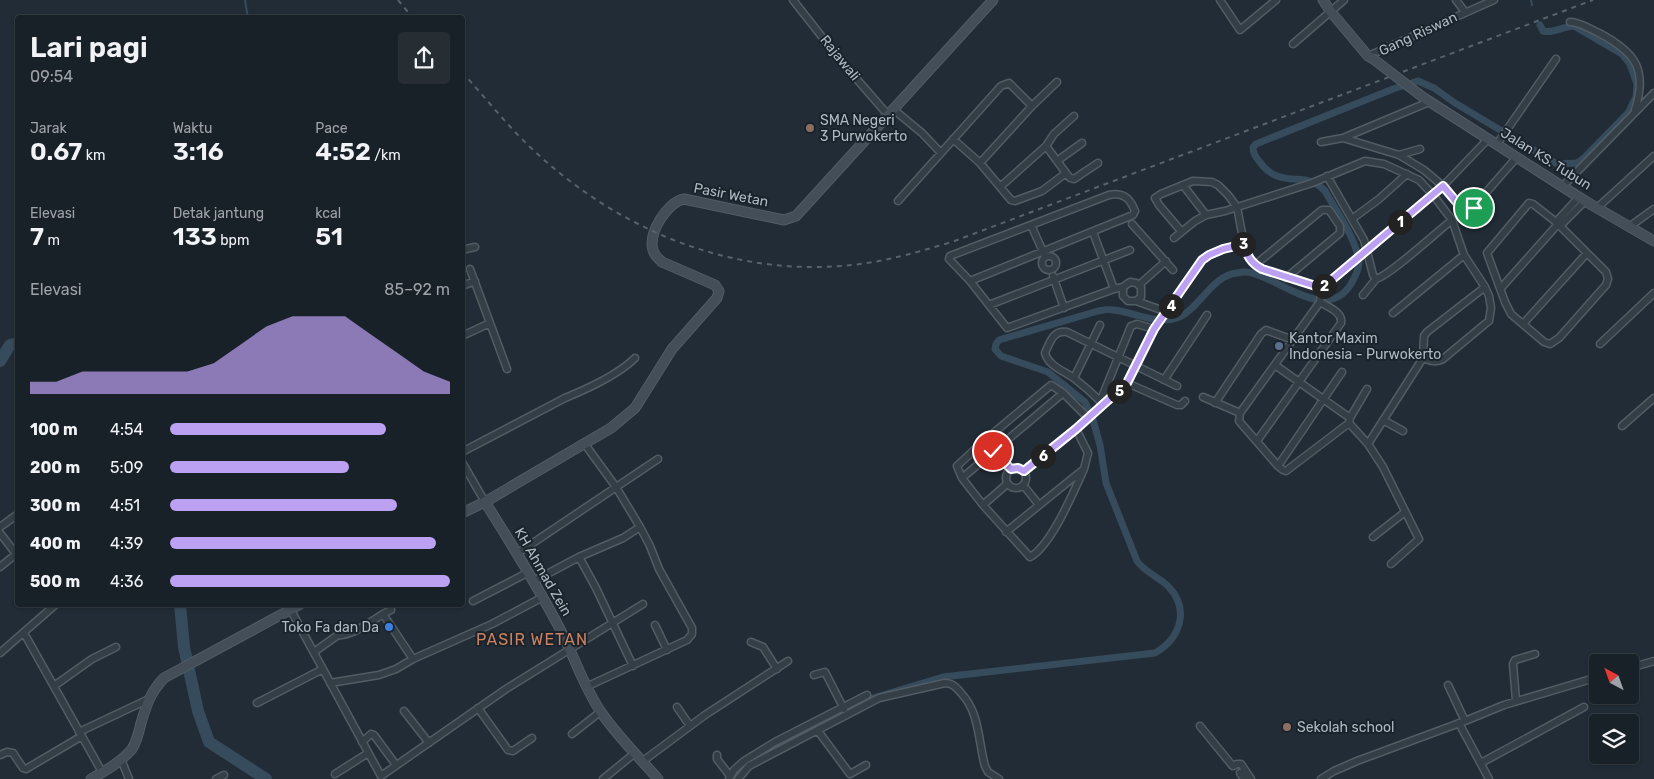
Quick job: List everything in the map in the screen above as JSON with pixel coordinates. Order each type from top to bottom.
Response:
[{"type":"street","name":"Rajawali","points":[[793,0],[841,61],[891,112],[922,133],[941,153]]},
{"type":"street","name":"Pasir Wetan","points":[[465,512],[611,428],[635,408],[672,350],[714,301],[719,289],[711,281],[662,262],[653,250],[653,238],[659,222],[669,206],[678,200],[684,199],[784,220],[793,218],[993,0]]},
{"type":"street","points":[[1220,0],[1240,30],[1276,0]]},
{"type":"street","name":"Jalan KS. Tubun","points":[[1323,0],[1370,57],[1426,100],[1582,199],[1654,241]]},
{"type":"street","points":[[1293,44],[1344,0]]},
{"type":"street","points":[[1456,0],[1465,12]]},
{"type":"street","name":"Gang Riswan","points":[[1370,57],[1494,0]]},
{"type":"street","points":[[1570,22],[1575,22],[1624,47],[1632,56],[1641,82],[1635,111]]},
{"type":"street","points":[[1497,144],[1556,59]]},
{"type":"street","points":[[980,163],[1032,106],[1057,82]]},
{"type":"street","points":[[898,201],[1005,83],[1009,83],[1032,106]]},
{"type":"street","points":[[1562,186],[1654,93]]},
{"type":"street","points":[[1321,142],[1343,138],[1426,100]]},
{"type":"street","points":[[1000,186],[1046,146],[1054,134],[1074,116]]},
{"type":"street","points":[[1343,138],[1384,164],[1419,180],[1434,194],[1452,220],[1464,255],[1485,287],[1491,308],[1489,321],[1443,360],[1438,362],[1423,358]]},
{"type":"street","points":[[1367,390],[1349,421],[1288,470],[1283,470],[1278,466],[1239,421],[1240,413],[1320,302],[1321,290],[1442,187],[1488,138]]},
{"type":"street","points":[[953,139],[980,163],[1012,200],[1015,201],[1042,191],[1066,173]]},
{"type":"street","points":[[1058,161],[1082,143]]},
{"type":"street","points":[[1046,146],[1070,178],[1074,179],[1098,162]]},
{"type":"street","points":[[1174,238],[1181,231],[1206,215],[1312,183],[1370,154],[1399,154],[1420,149]]},
{"type":"street","points":[[1399,154],[1424,170],[1465,212],[1469,212],[1517,157]]},
{"type":"street","points":[[1597,208],[1654,156]]},
{"type":"street","points":[[1352,219],[1379,199],[1407,174]]},
{"type":"street","points":[[1325,177],[1352,219],[1376,279]]},
{"type":"street","points":[[1181,231],[1155,198],[1160,194],[1193,181],[1212,182],[1228,195],[1236,207],[1244,244],[1249,259],[1255,265],[1321,290]]},
{"type":"street","points":[[1183,185],[1206,215]]},
{"type":"street","points":[[970,281],[1045,255],[1133,215],[1135,211],[1129,199],[1120,194],[1109,195],[949,257],[1007,328],[1123,287],[1130,282],[1139,285]]},
{"type":"street","points":[[1501,288],[1582,199]]},
{"type":"street","points":[[1529,203],[1533,204],[1558,224],[1587,253],[1606,272],[1608,276],[1607,282],[1559,338],[1554,343],[1547,344],[1511,314],[1488,256],[1488,250],[1529,203]]},
{"type":"street","points":[[1629,227],[1654,209]]},
{"type":"street","points":[[1255,265],[1322,210],[1329,210],[1340,226],[1340,233],[1286,278]]},
{"type":"street","points":[[1363,295],[1376,279],[1394,268],[1452,220]]},
{"type":"street","points":[[1132,224],[1173,270]]},
{"type":"street","points":[[1031,225],[1045,255]]},
{"type":"street","points":[[1093,232],[1114,289]]},
{"type":"street","points":[[1024,471],[1076,429],[1127,383],[1154,329],[1202,260],[1223,249],[1244,244]]},
{"type":"street","points":[[465,249],[475,247]]},
{"type":"street","points":[[989,305],[1130,250]]},
{"type":"street","points":[[1523,324],[1587,253]]},
{"type":"street","points":[[1045,255],[1042,266],[1046,270],[1051,270],[1064,308]]},
{"type":"street","points":[[1392,313],[1464,255]]},
{"type":"street","points":[[1139,285],[1166,261]]},
{"type":"street","points":[[470,269],[507,369]]},
{"type":"street","points":[[465,285],[475,281]]},
{"type":"street","points":[[1136,301],[1142,294],[1139,285]]},
{"type":"street","points":[[1123,287],[1122,292],[1125,299],[1132,302],[1136,301],[1164,316]]},
{"type":"street","points":[[1368,444],[1423,358],[1424,336],[1485,287]]},
{"type":"street","points":[[1600,344],[1654,293]]},
{"type":"street","points":[[1257,441],[1300,383],[1340,324],[1342,319],[1340,315],[1320,302]]},
{"type":"street","points":[[1164,380],[1207,315]]},
{"type":"street","points":[[465,335],[490,323]]},
{"type":"street","points":[[1093,414],[1133,324],[1154,329]]},
{"type":"street","points":[[1074,378],[1100,325]]},
{"type":"street","points":[[1215,403],[1261,334],[1266,330],[1293,340]]},
{"type":"street","points":[[1100,401],[1074,378],[1052,364],[1046,357],[1045,353],[1054,334],[1060,331],[1067,332],[1177,386]]},
{"type":"street","points":[[465,450],[628,366],[635,358]]},
{"type":"street","points":[[1275,365],[1324,400],[1349,421],[1384,467],[1420,539],[1391,564]]},
{"type":"street","points":[[1278,466],[1342,372]]},
{"type":"street","points":[[1127,383],[1177,405],[1185,400]]},
{"type":"street","points":[[1076,429],[1088,453],[1084,469],[1047,540],[1032,557],[1028,556],[982,505],[962,478],[957,464],[1051,385],[1093,414]]},
{"type":"street","points":[[962,478],[1063,394]]},
{"type":"street","points":[[1203,398],[1240,413]]},
{"type":"street","points":[[1622,426],[1654,398]]},
{"type":"street","points":[[1384,420],[1403,431]]},
{"type":"street","points":[[984,440],[1011,469]]},
{"type":"street","points":[[584,443],[616,487],[640,527],[692,628],[692,634],[686,640],[586,687]]},
{"type":"street","points":[[518,553],[658,459]]},
{"type":"street","points":[[465,467],[485,502]]},
{"type":"street","points":[[1007,484],[1006,477],[1011,469],[1018,468],[1024,471],[1027,477],[1024,486]]},
{"type":"street","points":[[1006,532],[1084,469]]},
{"type":"street","points":[[1007,484],[1016,488],[1024,486]]},
{"type":"street","points":[[982,505],[1007,484]]},
{"type":"street","points":[[1024,486],[1039,505]]},
{"type":"street","name":"KH Ahmad Zein","points":[[485,502],[518,553],[543,597],[600,712],[658,779]]},
{"type":"street","points":[[1373,537],[1405,512]]},
{"type":"street","points":[[0,527],[15,516]]},
{"type":"street","points":[[534,581],[579,557],[623,538],[640,527]]},
{"type":"street","points":[[0,533],[15,553]]},
{"type":"street","points":[[0,568],[15,555]]},
{"type":"street","points":[[579,557],[633,666]]},
{"type":"street","points":[[472,601],[529,572]]},
{"type":"street","points":[[330,683],[379,675],[396,669],[413,659],[492,624],[543,597]]},
{"type":"street","points":[[91,779],[121,759],[133,748],[149,699],[154,688],[164,678],[292,607],[368,753],[379,778],[478,708],[643,604]]},
{"type":"street","points":[[0,653],[53,607]]},
{"type":"street","points":[[314,652],[338,635],[344,636],[353,632],[391,610],[390,607]]},
{"type":"street","points":[[383,614],[413,659]]},
{"type":"street","points":[[655,625],[667,650]]},
{"type":"street","points":[[24,633],[102,772]]},
{"type":"street","points":[[751,642],[763,647],[777,668]]},
{"type":"street","points":[[54,686],[92,659],[116,647]]},
{"type":"street","points":[[1516,700],[1512,664],[1515,660],[1535,654]]},
{"type":"street","points":[[643,761],[690,726],[788,661]]},
{"type":"street","points":[[1639,665],[1654,661]]},
{"type":"street","points":[[258,703],[323,669]]},
{"type":"street","points":[[814,675],[825,672],[845,711]]},
{"type":"street","points":[[1321,779],[1357,761],[1516,700],[1589,680]]},
{"type":"street","points":[[717,755],[717,759],[730,778],[744,761],[775,742],[845,711],[879,698],[949,683],[955,687],[970,706],[977,722],[985,766],[988,772],[1000,779]]},
{"type":"street","points":[[1448,685],[1462,722],[1489,779]]},
{"type":"street","points":[[738,779],[749,766],[818,731],[867,694]]},
{"type":"street","points":[[0,756],[11,752],[23,768],[26,769],[80,734],[149,699]]},
{"type":"street","points":[[677,707],[690,726]]},
{"type":"street","points":[[1482,763],[1584,707]]},
{"type":"street","points":[[478,708],[508,750],[513,751],[532,738]]},
{"type":"street","points":[[404,711],[428,743]]},
{"type":"street","points":[[572,734],[600,712]]},
{"type":"street","points":[[1200,726],[1231,764],[1234,766],[1240,764],[1251,779]]},
{"type":"street","points":[[818,731],[850,774],[866,765]]},
{"type":"street","points":[[362,742],[373,734],[396,765]]},
{"type":"street","points":[[334,774],[368,753]]},
{"type":"street","points":[[607,778],[636,753]]},
{"type":"street","points":[[121,759],[129,779]]},
{"type":"street","points":[[216,779],[224,775]]},
{"type":"waterway","points":[[245,0],[248,15]]},
{"type":"waterway","points":[[1531,0],[1532,5]]},
{"type":"waterway","points":[[733,779],[743,765],[870,699],[943,677],[1155,653],[1164,647],[1171,639],[1180,622],[1179,604],[1168,586],[1137,561],[1106,483],[1100,445],[1093,420],[1085,402],[1048,372],[1001,356],[995,349],[996,344],[999,340],[1104,310],[1121,311],[1161,320],[1177,318],[1192,308],[1220,280],[1228,275],[1239,273],[1247,272],[1264,277],[1303,296],[1317,300],[1329,300],[1341,295],[1351,284],[1358,271],[1359,263],[1354,244],[1340,216],[1325,191],[1319,186],[1313,182],[1277,176],[1265,168],[1256,158],[1253,147],[1256,144],[1393,89],[1418,81],[1434,88],[1455,103],[1557,164],[1577,163],[1628,113],[1636,97],[1637,84],[1630,64],[1622,54],[1574,26],[1547,32],[1543,31],[1540,25]]},
{"type":"waterway","points":[[0,361],[10,345],[15,344]]},
{"type":"waterway","points":[[180,607],[184,647],[198,711],[209,742],[266,779]]},
{"type":"railway","points":[[398,0],[410,15]]},
{"type":"railway","points":[[465,75],[528,145],[563,175],[600,202],[639,225],[681,243],[724,256],[768,264],[814,267],[860,264],[906,255],[952,242],[1593,0]]},
{"type":"place","name":"SMA Negeri 3 Purwokerto","points":[[810,128]]},
{"type":"place","name":"Kantor Maxim Indonesia - Purwokerto","points":[[1279,346]]},
{"type":"place","name":"Toko Fa dan Da","points":[[389,627]]},
{"type":"place","name":"Sekolah school","points":[[1287,727]]},
{"type":"district","name":"PASIR WETAN","points":[[532,639]]},
{"type":"route","points":[[993,451],[1011,469],[1018,468],[1024,471],[1076,429],[1127,383],[1154,329],[1202,260],[1209,255],[1229,247],[1244,244],[1249,259],[1253,264],[1272,273],[1322,288],[1443,186],[1465,212],[1469,212],[1474,208]]}]
